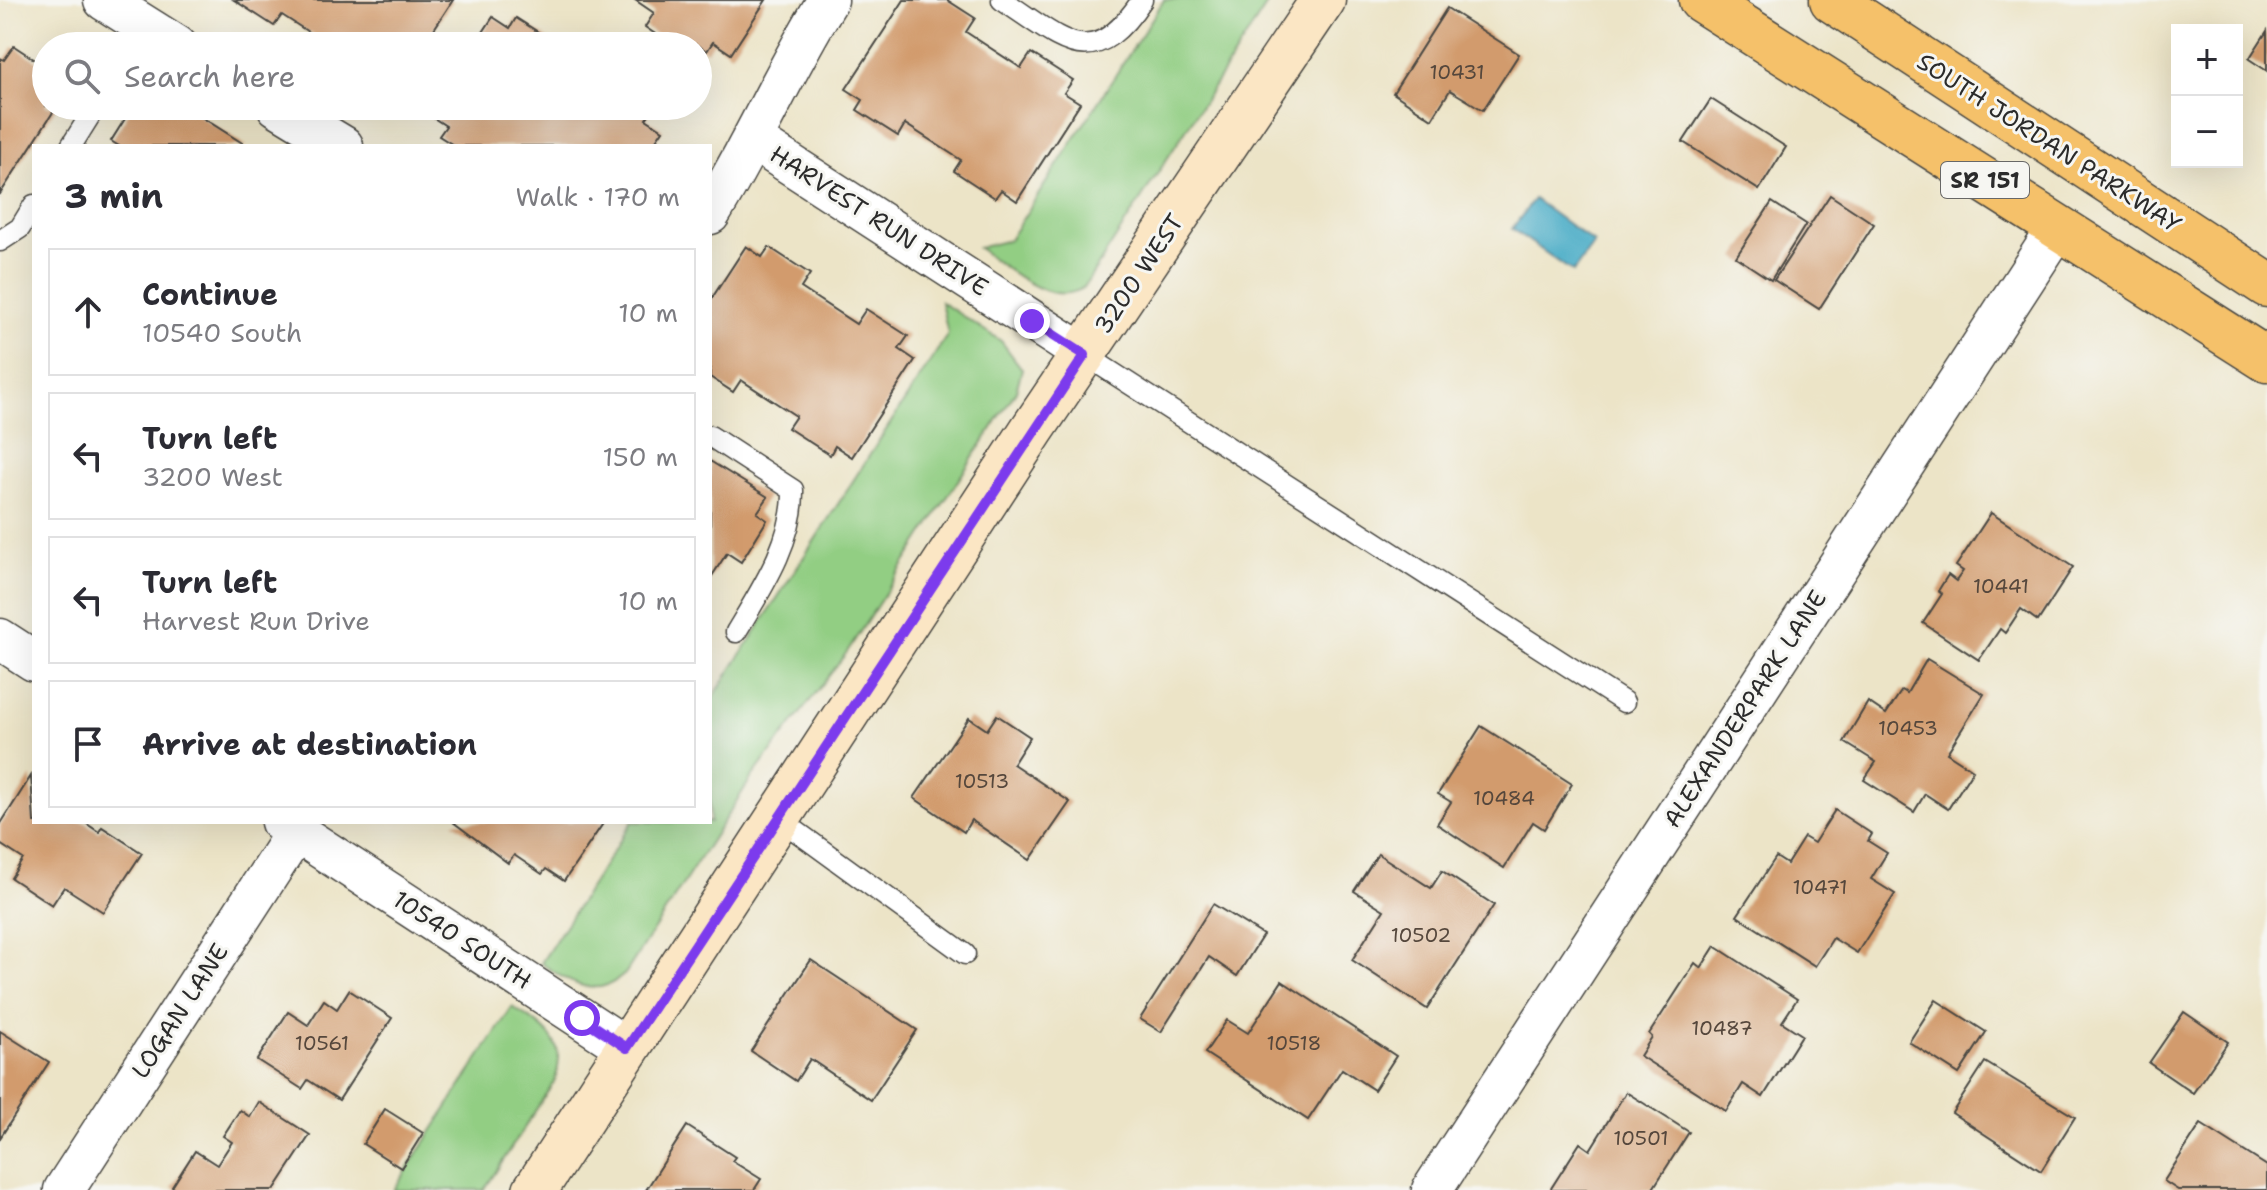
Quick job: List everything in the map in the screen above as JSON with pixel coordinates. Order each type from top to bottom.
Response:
[{"type":"main road","name":"SR 151","points":[[1701,0],[2267,360]]},
{"type":"main road","name":"SOUTH JORDAN PARKWAY","points":[[1832,0],[2267,285]]},
{"type":"street","points":[[104,0],[149,28]]},
{"type":"street","points":[[712,211],[753,140],[782,76],[828,0]]},
{"type":"street","name":"3200 WEST","points":[[535,1190],[778,818],[1323,0]]},
{"type":"street","points":[[300,120],[340,144]]},
{"type":"street","name":"HARVEST RUN DRIVE","points":[[753,140],[1085,355]]},
{"type":"street","name":"ALEXANDERPARK LANE","points":[[1432,1190],[2058,228]]},
{"type":"street","points":[[0,639],[32,660]]},
{"type":"street","name":"10540 SOUTH","points":[[288,827],[627,1048]]},
{"type":"street","name":"LOGAN LANE","points":[[64,1190],[288,827]]},
{"type":"lane","points":[[1002,0],[1056,35],[1084,47],[1106,41],[1123,28],[1142,0]]},
{"type":"lane","points":[[72,144],[87,120]]},
{"type":"lane","points":[[0,241],[20,228],[32,208]]},
{"type":"lane","points":[[1085,355],[1624,702]]},
{"type":"lane","points":[[712,437],[793,490],[794,515],[765,584],[736,632]]},
{"type":"lane","points":[[778,818],[965,954]]},
{"type":"green space","points":[[1164,0],[1270,0],[1084,287],[1071,293],[1043,290],[978,248],[1009,240]]},
{"type":"green space","points":[[941,302],[1001,341],[1022,369],[1016,391],[847,652],[752,777],[625,974],[614,982],[593,987],[561,977],[541,963],[631,824],[712,824],[712,699],[948,334]]},
{"type":"green space","points":[[512,1007],[551,1037],[559,1056],[554,1082],[484,1190],[394,1190]]},
{"type":"water","points":[[1534,199],[1594,243],[1573,272],[1512,229]]},
{"type":"building","points":[[234,0],[453,0],[432,32],[308,32],[282,15],[274,26]]},
{"type":"building","points":[[635,0],[766,0],[731,54],[712,44],[712,32],[652,32],[645,27],[654,13]]},
{"type":"building","points":[[904,0],[947,0],[975,18],[966,32],[1021,68],[1031,53],[1073,80],[1064,93],[1080,103],[1017,201],[1001,190],[995,198],[954,171],[961,160],[905,124],[898,136],[857,110],[863,100],[846,89]]},
{"type":"building","points":[[1447,8],[1519,54],[1483,110],[1450,90],[1432,119],[1393,93]]},
{"type":"building","points":[[493,17],[510,28],[516,18],[538,32],[483,32]]},
{"type":"building","points":[[2267,31],[2267,71],[2249,59]]},
{"type":"building","points":[[14,46],[32,58],[32,120],[48,120],[0,194],[0,58],[4,60]]},
{"type":"building","points":[[1711,99],[1786,147],[1759,190],[1683,142]]},
{"type":"building","points":[[124,120],[206,120],[244,144],[116,144],[111,141]]},
{"type":"building","points":[[437,120],[648,120],[663,130],[653,144],[452,144],[439,136],[446,126]]},
{"type":"building","points":[[1830,195],[1874,224],[1819,309],[1774,280]]},
{"type":"building","points":[[1772,202],[1806,224],[1771,280],[1736,257]]},
{"type":"building","points":[[746,246],[762,257],[769,247],[810,274],[801,288],[856,324],[866,309],[908,336],[899,349],[915,360],[852,457],[835,446],[830,455],[788,428],[796,416],[741,380],[733,392],[712,378],[712,298]]},
{"type":"building","points":[[712,462],[768,497],[757,513],[767,520],[741,562],[727,553],[712,576]]},
{"type":"building","points":[[1991,513],[2073,567],[2038,621],[2021,609],[2005,633],[2000,629],[1979,660],[1923,623],[1942,594],[1938,591],[1948,575],[1956,581],[1963,571],[1956,566]]},
{"type":"building","points":[[1927,659],[1984,694],[1947,753],[1973,770],[1948,809],[1925,794],[1914,812],[1864,780],[1876,762],[1844,742],[1868,702],[1886,714],[1902,690],[1907,693]]},
{"type":"building","points":[[997,715],[1030,737],[1013,764],[1070,802],[1030,860],[971,820],[964,832],[914,798],[969,718],[987,730]]},
{"type":"building","points":[[1481,726],[1572,784],[1544,829],[1533,822],[1504,868],[1437,824],[1451,802],[1438,794]]},
{"type":"building","points":[[31,776],[32,824],[87,824],[99,832],[102,827],[142,853],[103,912],[64,887],[52,905],[11,878],[23,859],[0,844],[0,825]]},
{"type":"building","points":[[1835,810],[1872,834],[1868,841],[1887,853],[1871,879],[1895,894],[1857,953],[1833,938],[1815,966],[1737,916],[1776,857],[1787,864],[1804,837],[1814,843]]},
{"type":"building","points":[[456,824],[603,824],[564,881],[546,869],[542,874],[514,855],[508,863]]},
{"type":"building","points":[[1378,854],[1431,888],[1442,871],[1494,905],[1427,1009],[1352,960],[1384,910],[1354,891]]},
{"type":"building","points":[[1213,904],[1263,935],[1237,976],[1209,957],[1161,1032],[1140,1019]]},
{"type":"building","points":[[1715,946],[1797,999],[1782,1022],[1802,1035],[1763,1097],[1743,1084],[1726,1111],[1640,1056],[1652,1037],[1649,1034],[1695,963],[1701,968]]},
{"type":"building","points":[[811,960],[917,1030],[871,1100],[810,1059],[796,1081],[751,1051]]},
{"type":"building","points":[[1282,981],[1396,1056],[1374,1090],[1342,1069],[1308,1120],[1205,1053],[1227,1020],[1248,1033]]},
{"type":"building","points":[[349,990],[392,1018],[339,1100],[308,1080],[302,1089],[257,1060],[288,1012],[308,1025],[324,1000],[337,1009]]},
{"type":"building","points":[[1936,1000],[1986,1032],[1959,1074],[1909,1042]]},
{"type":"building","points":[[2184,1012],[2228,1042],[2193,1093],[2149,1063]]},
{"type":"building","points":[[0,1031],[49,1062],[0,1138]]},
{"type":"building","points":[[1985,1062],[2075,1117],[2041,1171],[1952,1113]]},
{"type":"building","points":[[1626,1092],[1689,1132],[1652,1190],[1550,1190],[1580,1143],[1590,1150]]},
{"type":"building","points":[[259,1102],[310,1135],[274,1190],[177,1190],[172,1187],[195,1151],[217,1165],[232,1142],[223,1136],[240,1110],[250,1117]]},
{"type":"building","points":[[385,1109],[423,1133],[401,1168],[363,1144]]},
{"type":"building","points":[[2201,1124],[2267,1166],[2267,1190],[2178,1190],[2164,1181]]},
{"type":"building","points":[[687,1126],[735,1157],[732,1161],[761,1179],[754,1190],[646,1190]]},
{"type":"route","points":[[582,1018],[627,1048],[1032,430],[1085,355],[1032,321]]}]
